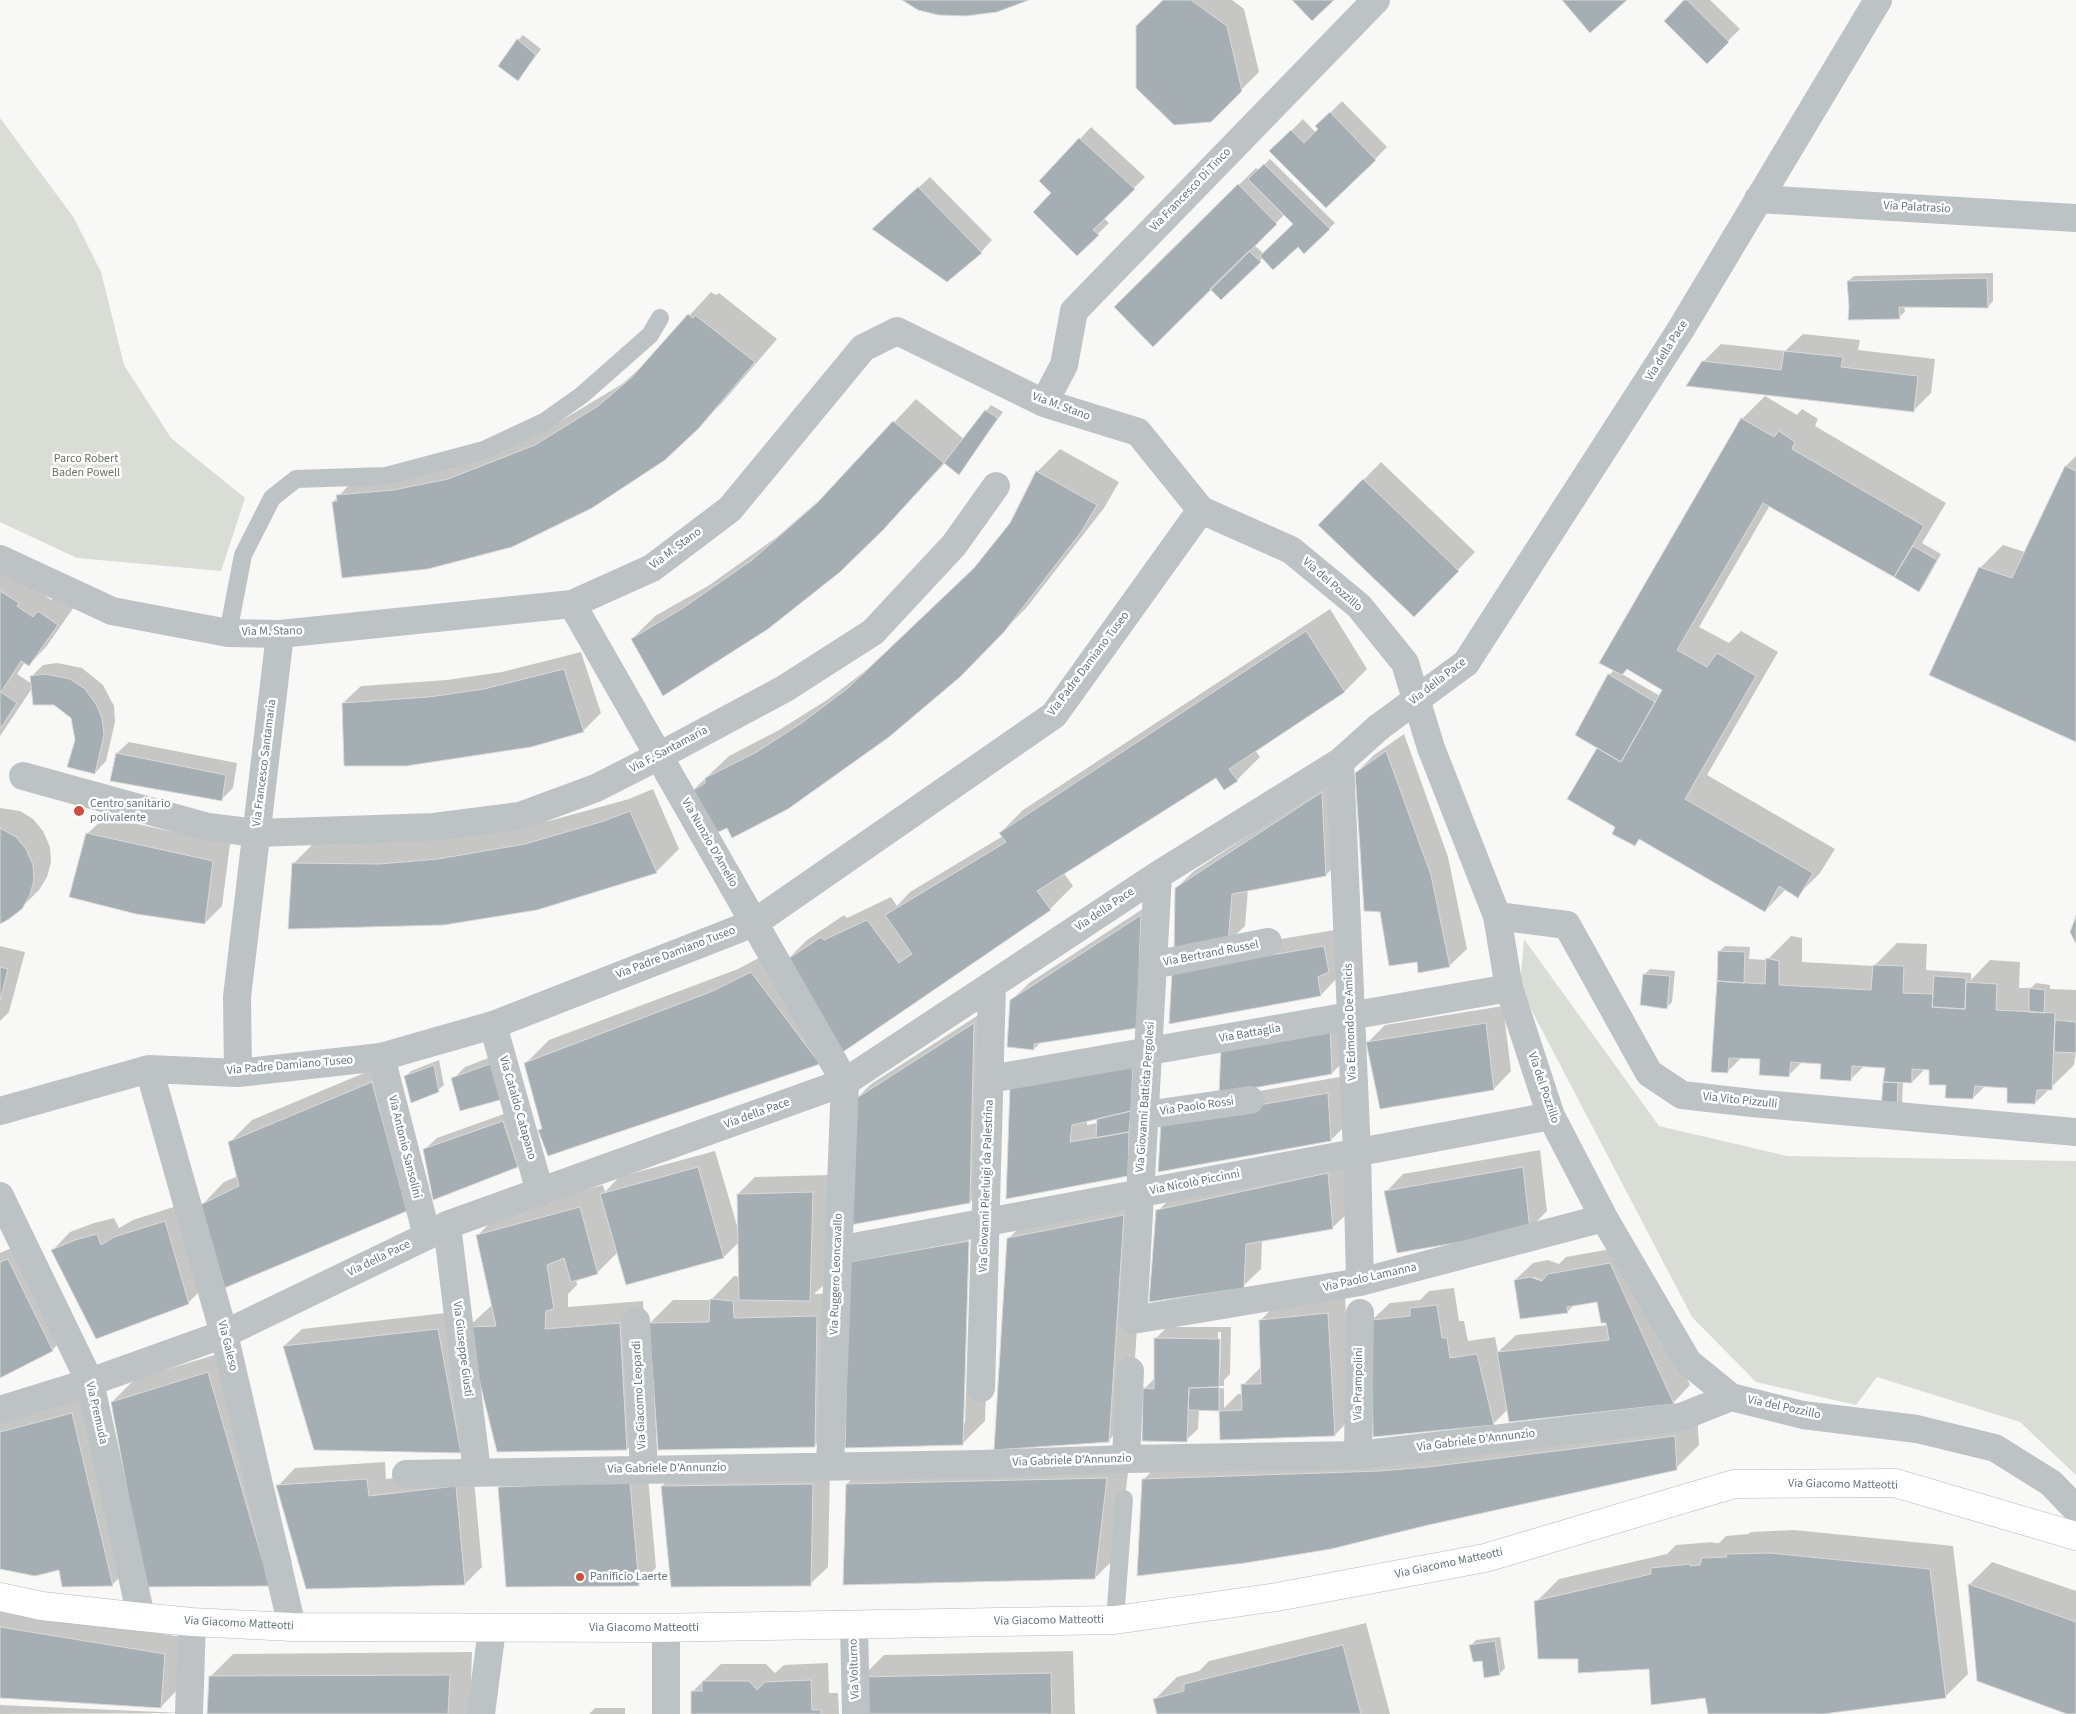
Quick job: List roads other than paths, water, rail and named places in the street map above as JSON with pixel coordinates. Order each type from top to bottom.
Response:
[{"type":"street","name":"Via Francesco Di Tinco","points":[[1044,403],[1064,365],[1074,311],[1376,0]]},
{"type":"street","name":"Via della Pace","points":[[0,1410],[90,1382],[224,1334],[437,1231],[845,1082],[1158,875],[1340,762],[1379,726],[1466,663],[1681,329],[1878,0]]},
{"type":"street","name":"Via Palatrasio","points":[[1758,199],[2076,218]]},
{"type":"street","name":"Via M. Stano","points":[[0,559],[112,611],[228,633],[280,634],[572,604],[652,568],[730,509],[863,348],[897,331],[1044,403],[1138,432],[1201,510]]},
{"type":"street","name":"Via F. Santamaria","points":[[257,833],[434,826],[520,816],[596,788],[784,689],[874,632],[954,545],[996,486]]},
{"type":"street","name":"Via del Pozzillo","points":[[1201,510],[1291,550],[1359,606],[1405,663],[1431,748],[1497,916],[1509,988],[1551,1116],[1604,1218],[1688,1362],[1731,1397],[1803,1414],[1917,1429],[1995,1448],[2051,1483],[2076,1509]]},
{"type":"street","name":"Via Padre Damiano Tuseo","points":[[0,1111],[149,1069],[238,1073],[381,1057],[494,1025],[754,923],[1054,715],[1201,510]]},
{"type":"street","name":"Via Nunzio D'Amelio","points":[[572,604],[845,1082]]},
{"type":"street","name":"Via Francesco Santamaria","points":[[23,776],[208,827],[257,833],[280,634]]},
{"type":"street","name":"Via Edmondo De Amicis","points":[[1340,762],[1357,1152],[1360,1282]]},
{"type":"street","points":[[238,1073],[237,997],[257,833]]},
{"type":"street","name":"Via Giovanni Battista Pergolesi","points":[[1133,1320],[1150,1051],[1158,875]]},
{"type":"street","name":"Via Vito Pizzulli","points":[[1497,916],[1567,926],[1649,1073],[1682,1095],[2076,1132]]},
{"type":"street","name":"Via Bertrand Russel","points":[[1153,965],[1268,942]]},
{"type":"street","name":"Via Giovanni Pierluigi da Palestrina","points":[[981,1388],[992,985]]},
{"type":"street","name":"Via Battaglia","points":[[990,1079],[1509,988]]},
{"type":"street","name":"Via Cataldo Catapano","points":[[494,1025],[540,1192]]},
{"type":"street","name":"Via Antonio Sansolini","points":[[381,1057],[437,1231]]},
{"type":"street","name":"Via Galeso","points":[[149,1069],[224,1334],[292,1627]]},
{"type":"street","name":"Via Ruggero Leoncavallo","points":[[830,1466],[845,1082]]},
{"type":"street","name":"Via Paolo Rossi","points":[[1145,1115],[1250,1100]]},
{"type":"street","name":"Via Nicolò Piccinni","points":[[838,1250],[1551,1116]]},
{"type":"street","name":"Via Premuda","points":[[0,1196],[6,1223],[90,1382],[141,1617]]},
{"type":"street","name":"Via Paolo Lamanna","points":[[1133,1320],[1360,1282],[1604,1218]]},
{"type":"street","name":"Via Giuseppe Giusti","points":[[437,1231],[478,1472]]},
{"type":"street","name":"Via Prampolini","points":[[1358,1455],[1360,1313]]},
{"type":"street","name":"Via Giacomo Leopardi","points":[[636,1321],[644,1469]]},
{"type":"street","points":[[1126,1458],[1130,1371]]},
{"type":"street","name":"Via Gabriele D'Annunzio","points":[[406,1474],[980,1464],[1126,1458],[1358,1455],[1681,1417],[1731,1397]]},
{"type":"street","name":"Via Giacomo Matteotti","points":[[0,1597],[42,1606],[141,1617],[192,1622],[292,1627],[666,1628],[1115,1620],[1278,1598],[1484,1558],[1734,1484],[1895,1483],[2076,1536]]},
{"type":"street","points":[[189,1714],[192,1622]]},
{"type":"street","name":"Via Volturno","points":[[854,1625],[856,1714]]},
{"type":"street","points":[[666,1628],[666,1714]]},
{"type":"street","points":[[481,1714],[492,1629]]},
{"type":"lane","points":[[228,633],[243,555],[272,498],[296,479],[386,476],[484,450],[544,422],[582,395],[650,335],[660,318]]},
{"type":"lane","points":[[1115,1620],[1124,1499]]},
{"type":"place","name":"Centro sanitario polivalente","points":[[79,811]]},
{"type":"place","name":"Panificio Laerte","points":[[580,1577]]},
{"type":"park label","name":"Parco Robert Baden Powell","points":[[86,466]]}]
